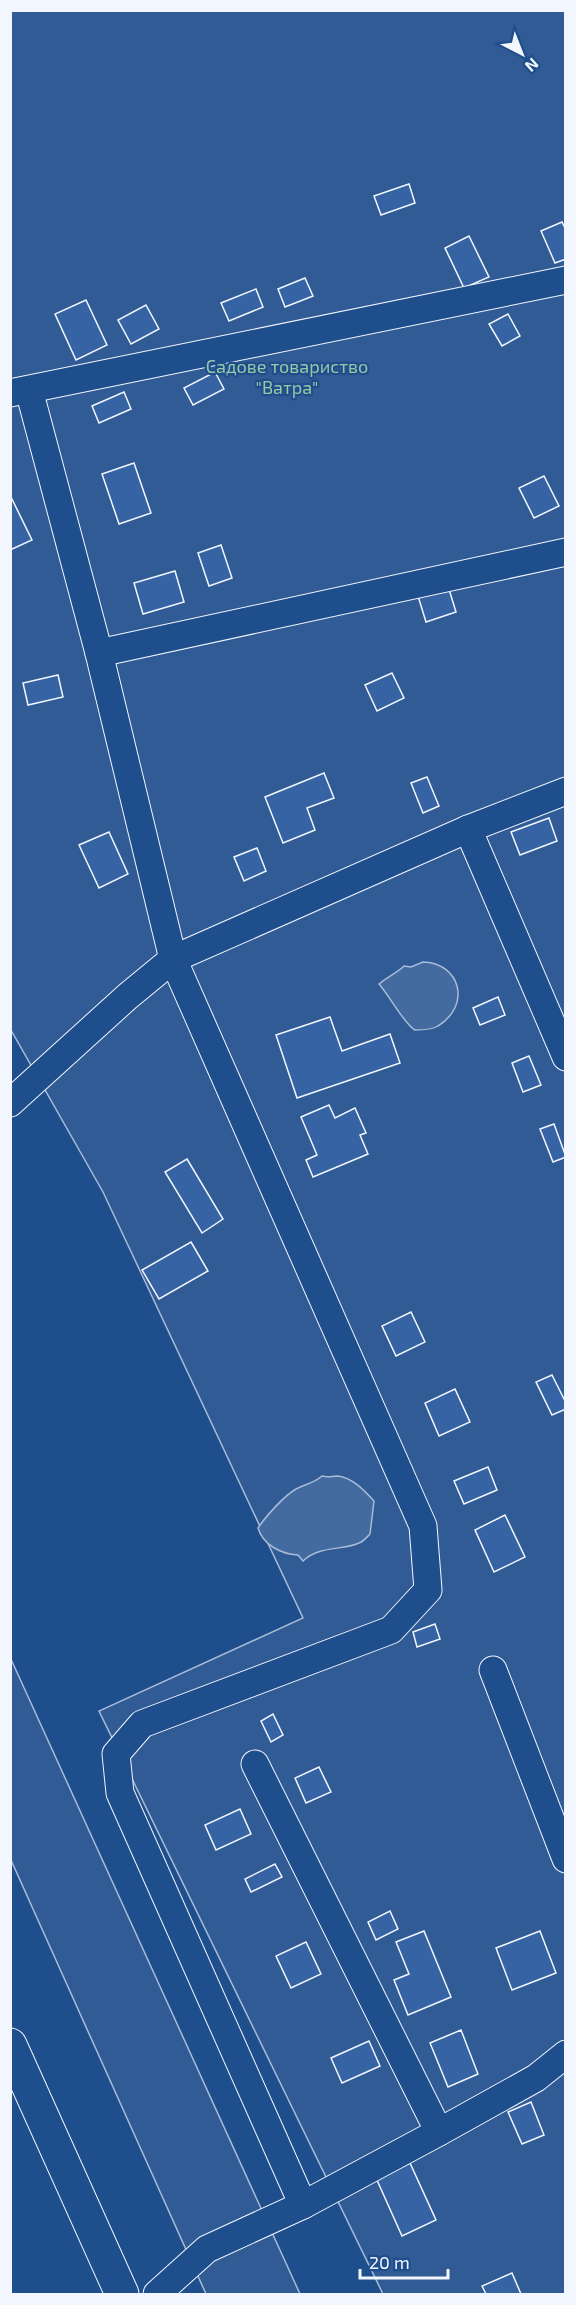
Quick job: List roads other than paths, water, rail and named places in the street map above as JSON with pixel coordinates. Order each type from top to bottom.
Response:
[{"type":"highway","points":[[10,2045],[122,2295]]},
{"type":"street","points":[[303,2205],[120,1793],[116,1754],[142,1724],[391,1630],[428,1590],[423,1526],[173,959],[99,653],[20,392],[566,280]]},
{"type":"street","points":[[99,653],[566,552]]},
{"type":"street","points":[[10,1103],[128,996],[173,959],[468,829],[566,791]]},
{"type":"street","points":[[468,829],[566,1057]]},
{"type":"street","points":[[493,1670],[566,1859]]},
{"type":"street","points":[[255,1764],[439,2132]]},
{"type":"street","points":[[157,2295],[207,2249],[303,2205],[439,2132],[536,2078],[566,2054]]},
{"type":"park label","name":"Садове товариство \"Ватра\"","points":[[287,377]]}]
